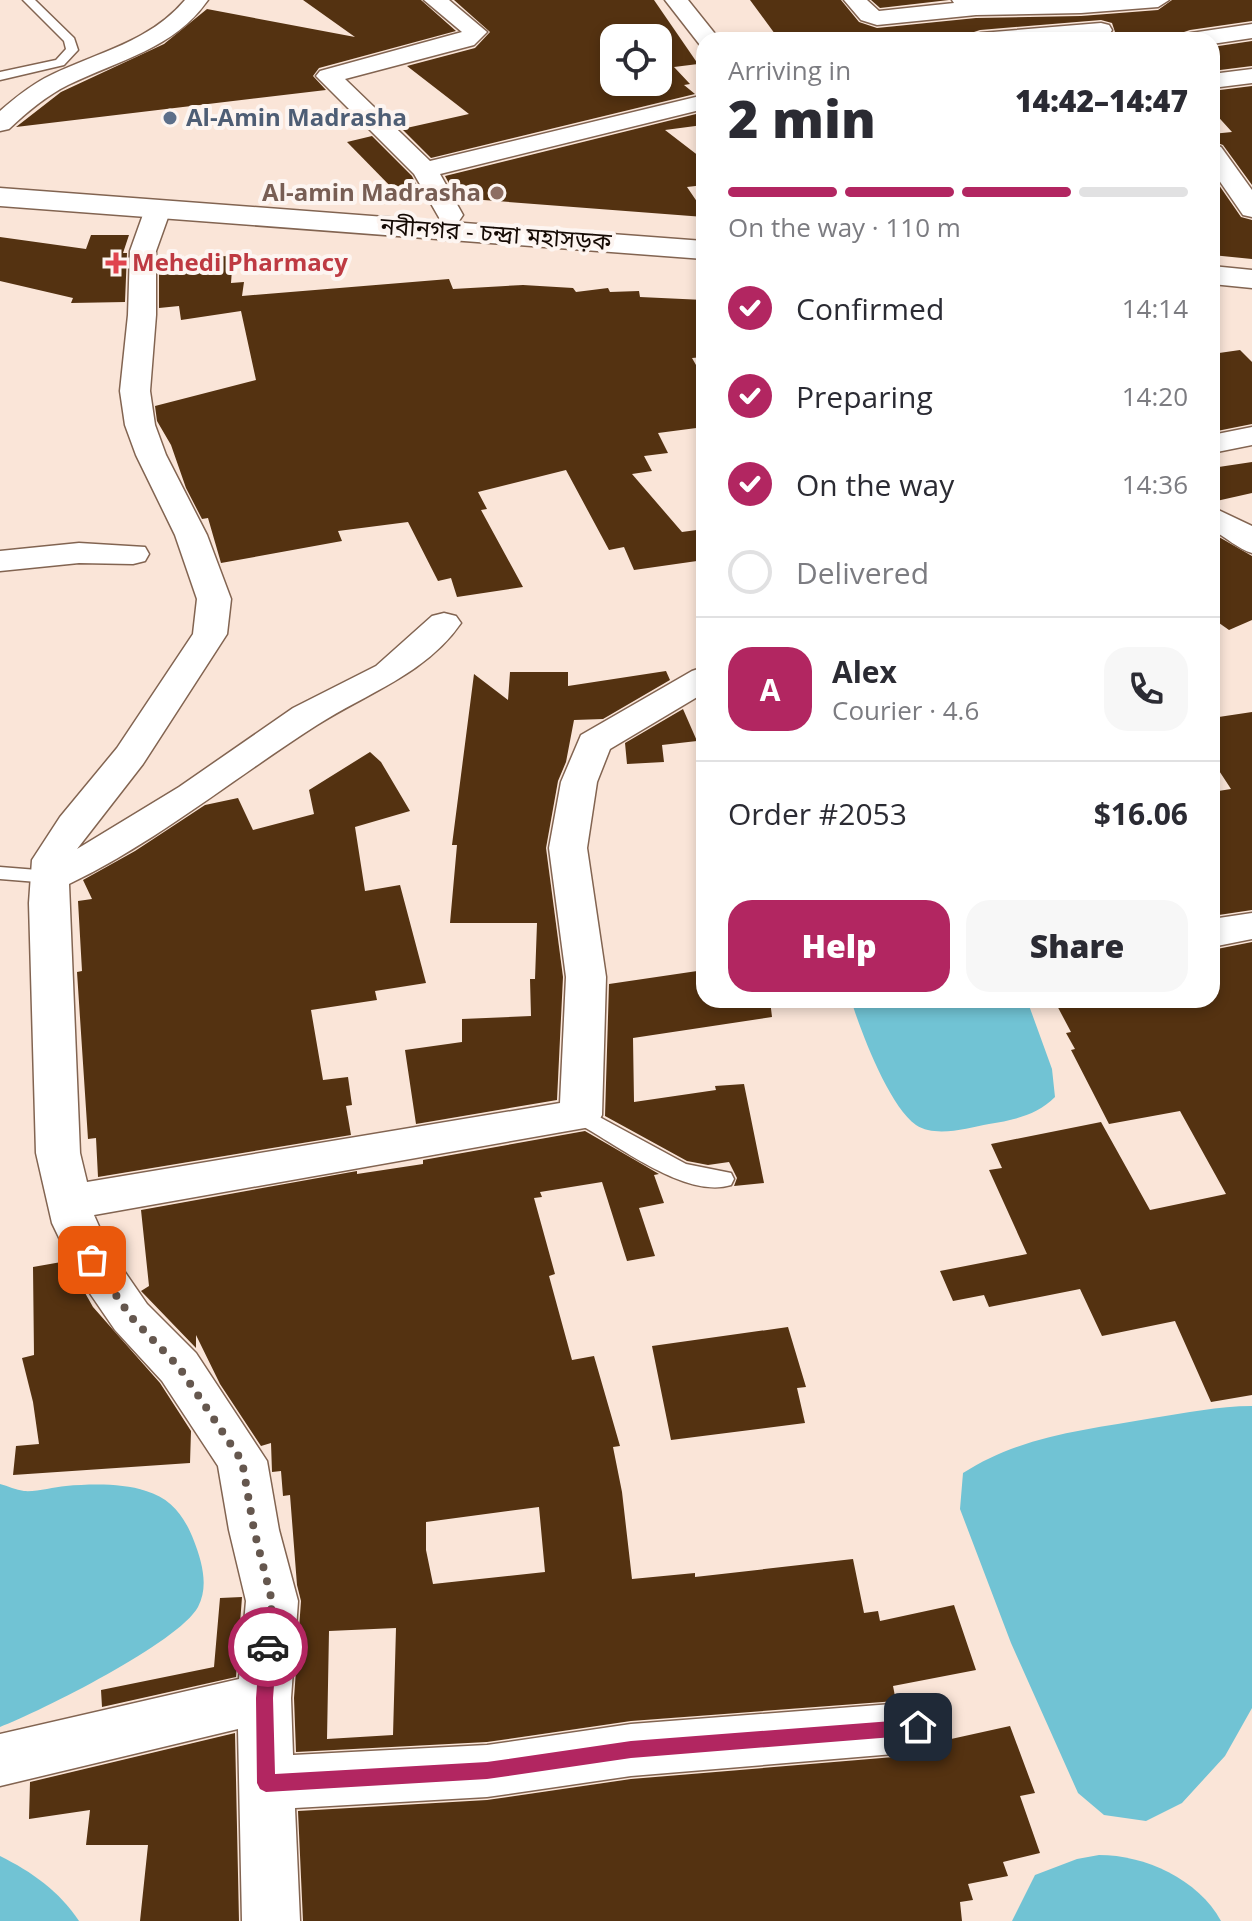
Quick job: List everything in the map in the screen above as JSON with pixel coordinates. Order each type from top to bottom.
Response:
[{"type":"highway","name":"নবীনগর - চন্দ্রা মহাসড়ক","points":[[0,181],[696,233]]},
{"type":"highway","name":"নবীনগর - চন্দ্রা মহাসড়ক","points":[[0,197],[696,249]]},
{"type":"highway","points":[[1220,276],[1252,279]]},
{"type":"highway","points":[[1220,292],[1252,294]]},
{"type":"street","points":[[0,124],[21,104],[60,80],[166,34],[186,16],[197,0]]},
{"type":"street","points":[[435,0],[476,32],[466,40],[328,76],[425,170],[450,215]]},
{"type":"street","points":[[676,0],[702,32]]},
{"type":"street","points":[[855,0],[877,18],[970,4],[1081,6],[1158,0]]},
{"type":"street","points":[[1081,6],[1111,32]]},
{"type":"street","points":[[1220,36],[1252,31]]},
{"type":"street","points":[[1220,80],[1252,76]]},
{"type":"street","points":[[425,170],[696,104]]},
{"type":"street","points":[[1220,163],[1252,209]]},
{"type":"street","points":[[158,209],[143,251],[142,315],[135,391],[140,425],[151,455],[191,535],[214,599],[210,634],[130,756],[73,826],[51,860],[48,903],[58,1153],[74,1223],[92,1260],[131,1317],[179,1367],[242,1461],[254,1530],[272,1601],[264,1698],[271,1921]]},
{"type":"street","points":[[1220,442],[1252,436]]},
{"type":"street","points":[[1220,521],[1250,537]]},
{"type":"street","points":[[1220,542],[1250,537]]},
{"type":"street","points":[[0,561],[79,553],[133,554]]},
{"type":"street","points":[[50,877],[94,856],[131,833],[306,716],[388,673],[444,623]]},
{"type":"street","points":[[70,1202],[581,1115],[586,977],[568,848],[579,782],[594,743],[696,683]]},
{"type":"street","points":[[1220,932],[1252,926]]},
{"type":"street","points":[[0,1760],[264,1698]]},
{"type":"street","points":[[266,1783],[487,1771],[631,1750],[918,1727]]},
{"type":"lane","points":[[0,76],[60,63],[72,50],[70,40],[29,0]]},
{"type":"lane","points":[[0,873],[50,877]]},
{"type":"lane","points":[[581,1115],[613,1130],[665,1164],[691,1174],[723,1179]]},
{"type":"water","points":[[854,1008],[1030,1008],[1052,1069],[1055,1097],[1025,1116],[1007,1121],[952,1131],[924,1129],[916,1125],[896,1102],[869,1049]]},
{"type":"water","points":[[1252,1406],[1252,1708],[1225,1756],[1182,1803],[1146,1821],[1104,1815],[1078,1793],[1011,1643],[960,1509],[963,1473],[1008,1450],[1055,1436],[1202,1410]]},
{"type":"water","points":[[0,1484],[29,1491],[76,1485],[117,1485],[155,1494],[170,1504],[186,1524],[200,1557],[204,1582],[198,1607],[164,1639],[107,1674],[0,1727]]},
{"type":"water","points":[[1099,1855],[1134,1859],[1169,1872],[1199,1893],[1221,1921],[1012,1921],[1035,1875],[1077,1859]]},
{"type":"water","points":[[0,1856],[44,1883],[63,1900],[79,1921],[0,1921]]},
{"type":"building","points":[[303,0],[421,0],[456,31],[319,68],[313,76],[326,90],[16,127],[61,92],[164,44],[207,9],[355,37]]},
{"type":"building","points":[[454,0],[654,0],[670,24],[600,24],[600,96],[672,96],[672,26],[696,61],[696,64],[674,67],[690,84],[684,85],[695,94],[431,158],[402,129],[469,114],[407,66],[475,48],[490,32]]},
{"type":"building","points":[[750,0],[841,0],[859,22],[877,28],[976,18],[1081,16],[1158,10],[1172,0],[1252,0],[1252,21],[1184,32],[1115,32],[1112,23],[1101,20],[974,32],[774,32]]},
{"type":"building","points":[[871,0],[949,0],[880,8]]},
{"type":"building","points":[[1252,41],[1252,66],[1220,70],[1220,46]]},
{"type":"building","points":[[1252,86],[1252,185],[1220,144],[1220,133],[1232,132],[1220,119],[1220,90]]},
{"type":"building","points":[[696,114],[696,126],[665,130],[696,154],[696,186],[687,187],[696,200],[696,216],[457,198],[445,176]]},
{"type":"building","points":[[372,136],[412,176],[422,195],[396,192],[347,142]]},
{"type":"building","points":[[1220,187],[1241,217],[1252,220],[1252,259],[1220,256]]},
{"type":"building","points":[[91,235],[129,235],[123,253],[127,253],[125,302],[71,303],[73,298],[0,281],[0,237],[86,249]]},
{"type":"building","points":[[183,255],[182,262],[233,255],[231,283],[244,282],[242,296],[449,279],[453,289],[523,285],[573,288],[576,292],[608,288],[610,292],[639,291],[640,297],[696,300],[696,358],[692,358],[696,365],[696,428],[658,433],[668,453],[644,456],[652,471],[632,474],[682,532],[696,530],[696,561],[634,570],[624,547],[609,550],[566,470],[478,492],[487,509],[481,510],[523,587],[457,597],[451,578],[438,581],[408,522],[338,531],[342,541],[221,563],[208,518],[202,519],[186,488],[171,445],[157,421],[155,406],[256,380],[241,311],[181,320],[179,306],[159,308],[159,257]]},
{"type":"building","points":[[1240,350],[1252,362],[1252,424],[1220,430],[1220,353]]},
{"type":"building","points":[[1252,462],[1252,493],[1220,500],[1220,467]]},
{"type":"building","points":[[1220,538],[1252,556],[1252,620],[1229,630],[1220,624]]},
{"type":"building","points":[[666,671],[670,680],[603,719],[574,720],[566,762],[558,781],[546,848],[563,977],[557,1100],[416,1124],[405,1050],[462,1042],[462,1019],[531,1016],[530,979],[535,979],[537,923],[450,923],[457,845],[452,845],[474,674],[508,700],[510,672],[568,672],[568,686]]},
{"type":"building","points":[[683,709],[696,739],[662,745],[664,762],[627,764],[625,743]]},
{"type":"building","points":[[1252,712],[1252,910],[1220,915],[1220,791],[1231,789],[1220,772],[1220,717]]},
{"type":"building","points":[[370,752],[381,762],[410,811],[355,827],[365,891],[400,885],[426,983],[375,991],[377,1000],[311,1010],[323,1080],[348,1077],[352,1105],[346,1106],[351,1135],[98,1177],[96,1138],[88,1139],[77,972],[82,971],[78,901],[92,899],[83,880],[135,851],[205,805],[238,798],[253,830],[314,814],[309,790]]},
{"type":"building","points":[[1252,942],[1252,1395],[1211,1402],[1175,1321],[1102,1336],[1080,1289],[989,1307],[984,1295],[953,1301],[940,1271],[1027,1254],[989,1170],[1002,1168],[991,1144],[1101,1122],[1150,1210],[1226,1194],[1180,1111],[1109,1124],[1071,1050],[1075,1049],[1066,1033],[1071,1032],[1058,1008],[1220,1008],[1220,948]]},
{"type":"building","points":[[696,971],[696,1008],[771,1008],[772,1017],[633,1038],[634,1102],[716,1090],[715,1086],[744,1084],[764,1183],[734,1186],[737,1178],[729,1162],[708,1165],[687,1161],[605,1116],[609,984]]},
{"type":"building","points":[[585,1131],[659,1174],[654,1175],[664,1203],[639,1208],[655,1256],[627,1261],[602,1182],[540,1192],[542,1197],[534,1198],[555,1274],[549,1276],[572,1360],[594,1356],[620,1446],[613,1447],[622,1492],[632,1579],[695,1573],[695,1577],[853,1559],[864,1613],[878,1611],[880,1621],[954,1605],[976,1670],[893,1686],[896,1701],[631,1721],[487,1742],[296,1752],[294,1698],[301,1601],[290,1495],[283,1496],[281,1471],[272,1472],[271,1443],[261,1446],[220,1384],[196,1335],[196,1348],[141,1291],[149,1286],[141,1210],[357,1171],[357,1174],[423,1164],[423,1160]],"holes":[[[539,1507],[545,1572],[433,1584],[426,1550],[426,1522]],[[396,1628],[393,1735],[327,1739],[329,1631]]]},
{"type":"building","points":[[67,1261],[93,1307],[160,1383],[191,1431],[190,1463],[13,1475],[16,1446],[39,1444],[22,1358],[34,1355],[33,1267]]},
{"type":"building","points":[[788,1327],[806,1387],[797,1388],[805,1423],[671,1440],[652,1346]]},
{"type":"building","points":[[242,1597],[236,1677],[102,1707],[101,1690],[214,1667],[220,1598]]},
{"type":"building","points":[[1010,1726],[1035,1793],[1020,1796],[1040,1853],[1003,1862],[1008,1876],[968,1884],[973,1900],[960,1902],[962,1921],[303,1921],[298,1811],[487,1800],[631,1779],[918,1755],[938,1748],[942,1741]]},
{"type":"building","points":[[235,1733],[239,1921],[140,1921],[148,1845],[86,1845],[90,1810],[29,1819],[30,1782]]},
{"type":"way so far","points":[[92,1260],[131,1317],[179,1367],[242,1461],[254,1530],[272,1601],[268,1647]]},
{"type":"place","name":"Al-Amin Madrasha","points":[[170,118]]},
{"type":"place","name":"Al-amin Madrasha","points":[[497,193]]},
{"type":"place","name":"Mehedi Pharmacy","points":[[116,263]]},
{"type":"route","points":[[268,1647],[264,1698],[266,1783],[487,1771],[631,1750],[918,1727]]}]
